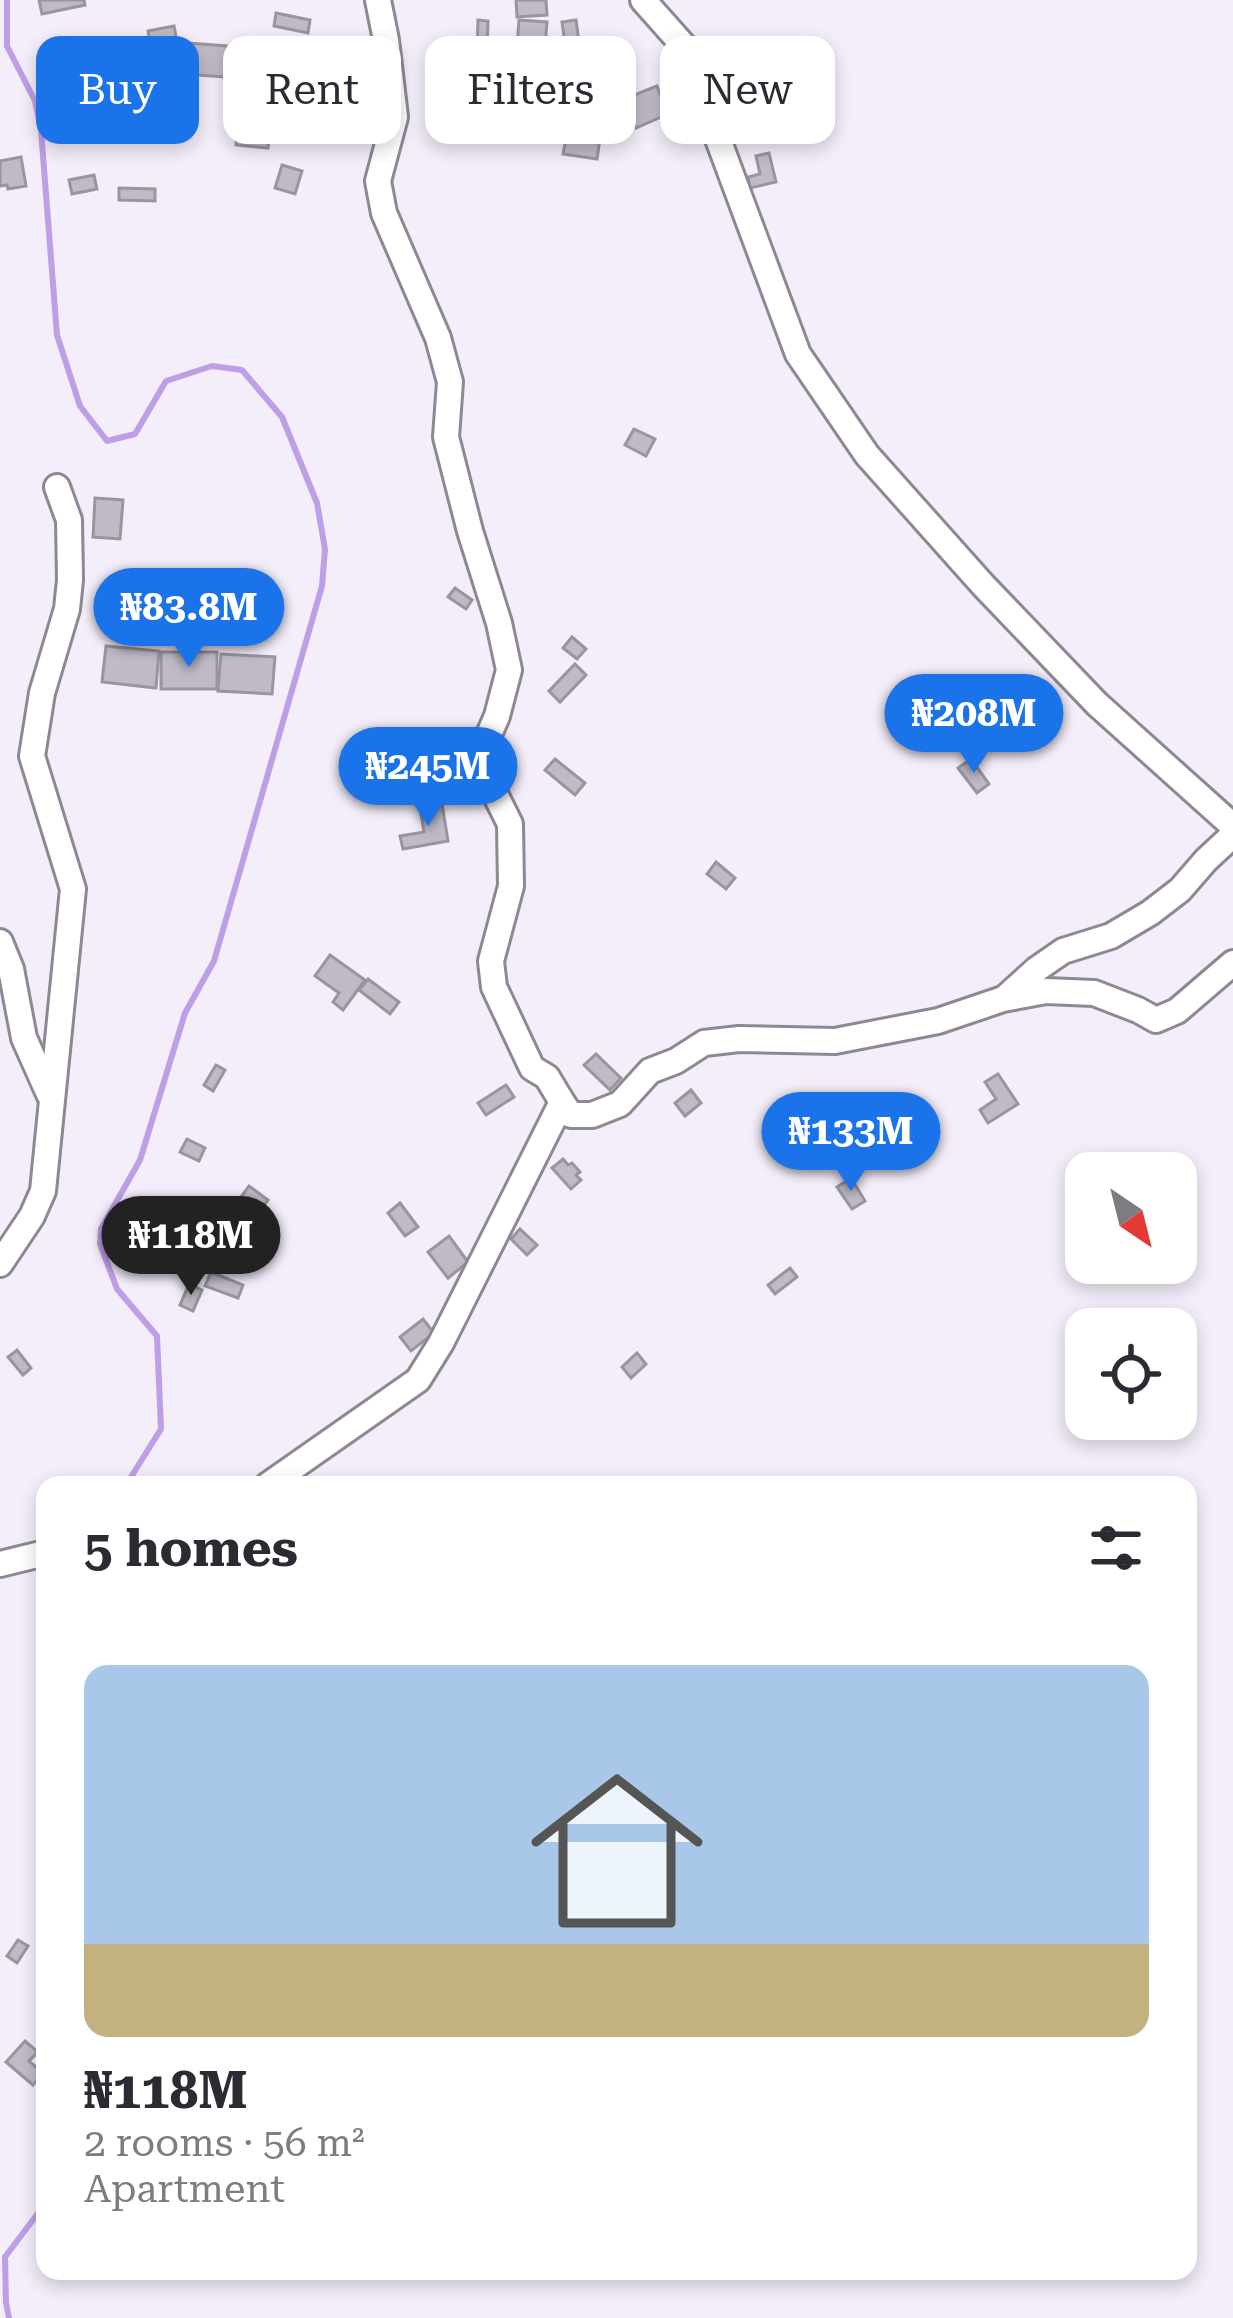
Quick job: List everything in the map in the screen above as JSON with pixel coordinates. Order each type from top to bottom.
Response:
[{"type":"street","points":[[377,0],[395,117],[378,181],[384,213],[438,338],[450,382],[446,437],[509,670],[497,716],[478,760],[510,824],[511,886],[490,961],[494,987],[532,1068],[547,1077],[572,1115],[620,1104],[650,1071],[704,1043],[836,1041],[938,1022],[1004,999],[1046,991],[1094,993],[1156,1020],[1178,1012],[1233,964]]},
{"type":"street","points":[[643,0],[682,45],[798,354],[866,454],[1097,704],[1233,830],[1180,890],[1150,913],[1111,936],[1063,951],[1004,999]]},
{"type":"street","points":[[0,1264],[43,1191],[73,890],[32,756],[70,580],[69,520],[57,488]]},
{"type":"street","points":[[0,942],[11,970],[24,1038],[50,1096]]},
{"type":"street","points":[[281,1476],[418,1380],[442,1343],[562,1102]]},
{"type":"street","points":[[0,1564],[36,1555]]},
{"type":"building","points":[[39,0],[84,0],[85,5],[42,14]]},
{"type":"building","points":[[516,0],[546,0],[547,15],[517,17]]},
{"type":"building","points":[[276,13],[310,20],[308,33],[274,26]]},
{"type":"building","points":[[478,20],[488,21],[488,36],[477,36]]},
{"type":"building","points":[[519,20],[547,22],[546,36],[518,36]]},
{"type":"building","points":[[576,20],[578,36],[564,36],[562,22]]},
{"type":"building","points":[[174,26],[176,36],[149,36],[148,31]]},
{"type":"building","points":[[199,44],[223,46],[223,77],[199,75]]},
{"type":"building","points":[[657,86],[660,94],[660,118],[636,128],[636,94]]},
{"type":"building","points":[[565,144],[599,144],[597,159],[563,154]]},
{"type":"building","points":[[769,153],[776,182],[750,188],[748,177],[760,174],[756,156]]},
{"type":"building","points":[[21,157],[26,186],[0,186],[0,161]]},
{"type":"building","points":[[282,165],[302,171],[295,194],[275,188]]},
{"type":"building","points":[[94,175],[97,189],[72,194],[69,180]]},
{"type":"building","points":[[119,188],[155,189],[155,201],[119,200]]},
{"type":"building","points":[[634,429],[655,439],[646,456],[625,445]]},
{"type":"building","points":[[95,498],[123,500],[120,539],[93,537]]},
{"type":"building","points":[[455,588],[472,600],[466,609],[448,597]]},
{"type":"building","points":[[572,637],[586,649],[577,659],[563,648]]},
{"type":"building","points":[[106,646],[159,651],[156,688],[102,682]]},
{"type":"building","points":[[161,652],[217,652],[217,689],[161,689]]},
{"type":"building","points":[[221,654],[275,657],[272,694],[218,691]]},
{"type":"building","points":[[575,664],[586,675],[560,702],[549,691]]},
{"type":"building","points":[[555,759],[585,783],[575,795],[545,770]]},
{"type":"building","points":[[971,759],[989,784],[977,793],[958,768]]},
{"type":"building","points":[[442,804],[448,841],[403,849],[400,836],[424,832],[420,808]]},
{"type":"building","points":[[716,862],[735,878],[726,889],[707,874]]},
{"type":"building","points":[[330,955],[365,980],[343,1010],[333,1002],[339,993],[315,976]]},
{"type":"building","points":[[368,979],[399,1002],[390,1014],[359,990]]},
{"type":"building","points":[[596,1054],[621,1078],[610,1090],[584,1065]]},
{"type":"building","points":[[216,1065],[225,1070],[213,1091],[204,1085]]},
{"type":"building","points":[[998,1074],[1018,1104],[988,1123],[980,1110],[996,1099],[985,1082]]},
{"type":"building","points":[[506,1085],[514,1097],[486,1115],[478,1103]]},
{"type":"building","points":[[691,1090],[701,1103],[685,1116],[675,1103]]},
{"type":"building","points":[[805,1118],[814,1129],[795,1143],[787,1132]]},
{"type":"building","points":[[187,1139],[205,1148],[199,1161],[180,1152]]},
{"type":"building","points":[[563,1159],[580,1172],[576,1175],[581,1180],[571,1189],[552,1168]]},
{"type":"building","points":[[851,1178],[865,1201],[852,1209],[837,1187]]},
{"type":"building","points":[[249,1186],[268,1200],[260,1211],[241,1197]]},
{"type":"building","points":[[400,1203],[418,1227],[405,1236],[388,1213]]},
{"type":"building","points":[[205,1207],[227,1216],[222,1229],[200,1220]]},
{"type":"building","points":[[169,1217],[181,1229],[167,1243],[155,1231]]},
{"type":"building","points":[[520,1229],[537,1245],[527,1255],[511,1239]]},
{"type":"building","points":[[449,1236],[468,1262],[448,1278],[428,1252]]},
{"type":"building","points":[[790,1268],[797,1277],[775,1294],[768,1285]]},
{"type":"building","points":[[211,1272],[243,1285],[238,1298],[205,1286]]},
{"type":"building","points":[[189,1284],[202,1290],[193,1311],[180,1305]]},
{"type":"building","points":[[423,1319],[434,1333],[411,1351],[400,1337]]},
{"type":"building","points":[[17,1350],[31,1368],[23,1375],[8,1357]]},
{"type":"building","points":[[637,1353],[646,1364],[631,1378],[622,1367]]},
{"type":"building","points":[[18,1940],[28,1946],[17,1963],[7,1956]]},
{"type":"building","points":[[25,2041],[36,2050],[29,2061],[36,2067],[36,2081],[33,2085],[6,2062]]},
{"type":"waterway","points":[[7,0],[7,46],[35,101],[41,130],[57,335],[80,406],[107,441],[135,434],[166,381],[212,366],[242,370],[282,417],[317,503],[325,549],[322,586],[214,961],[185,1013],[140,1160],[101,1229],[100,1244],[117,1289],[157,1336],[161,1429],[132,1476]]},
{"type":"waterway","points":[[9,2318],[5,2257],[36,2216]]}]
